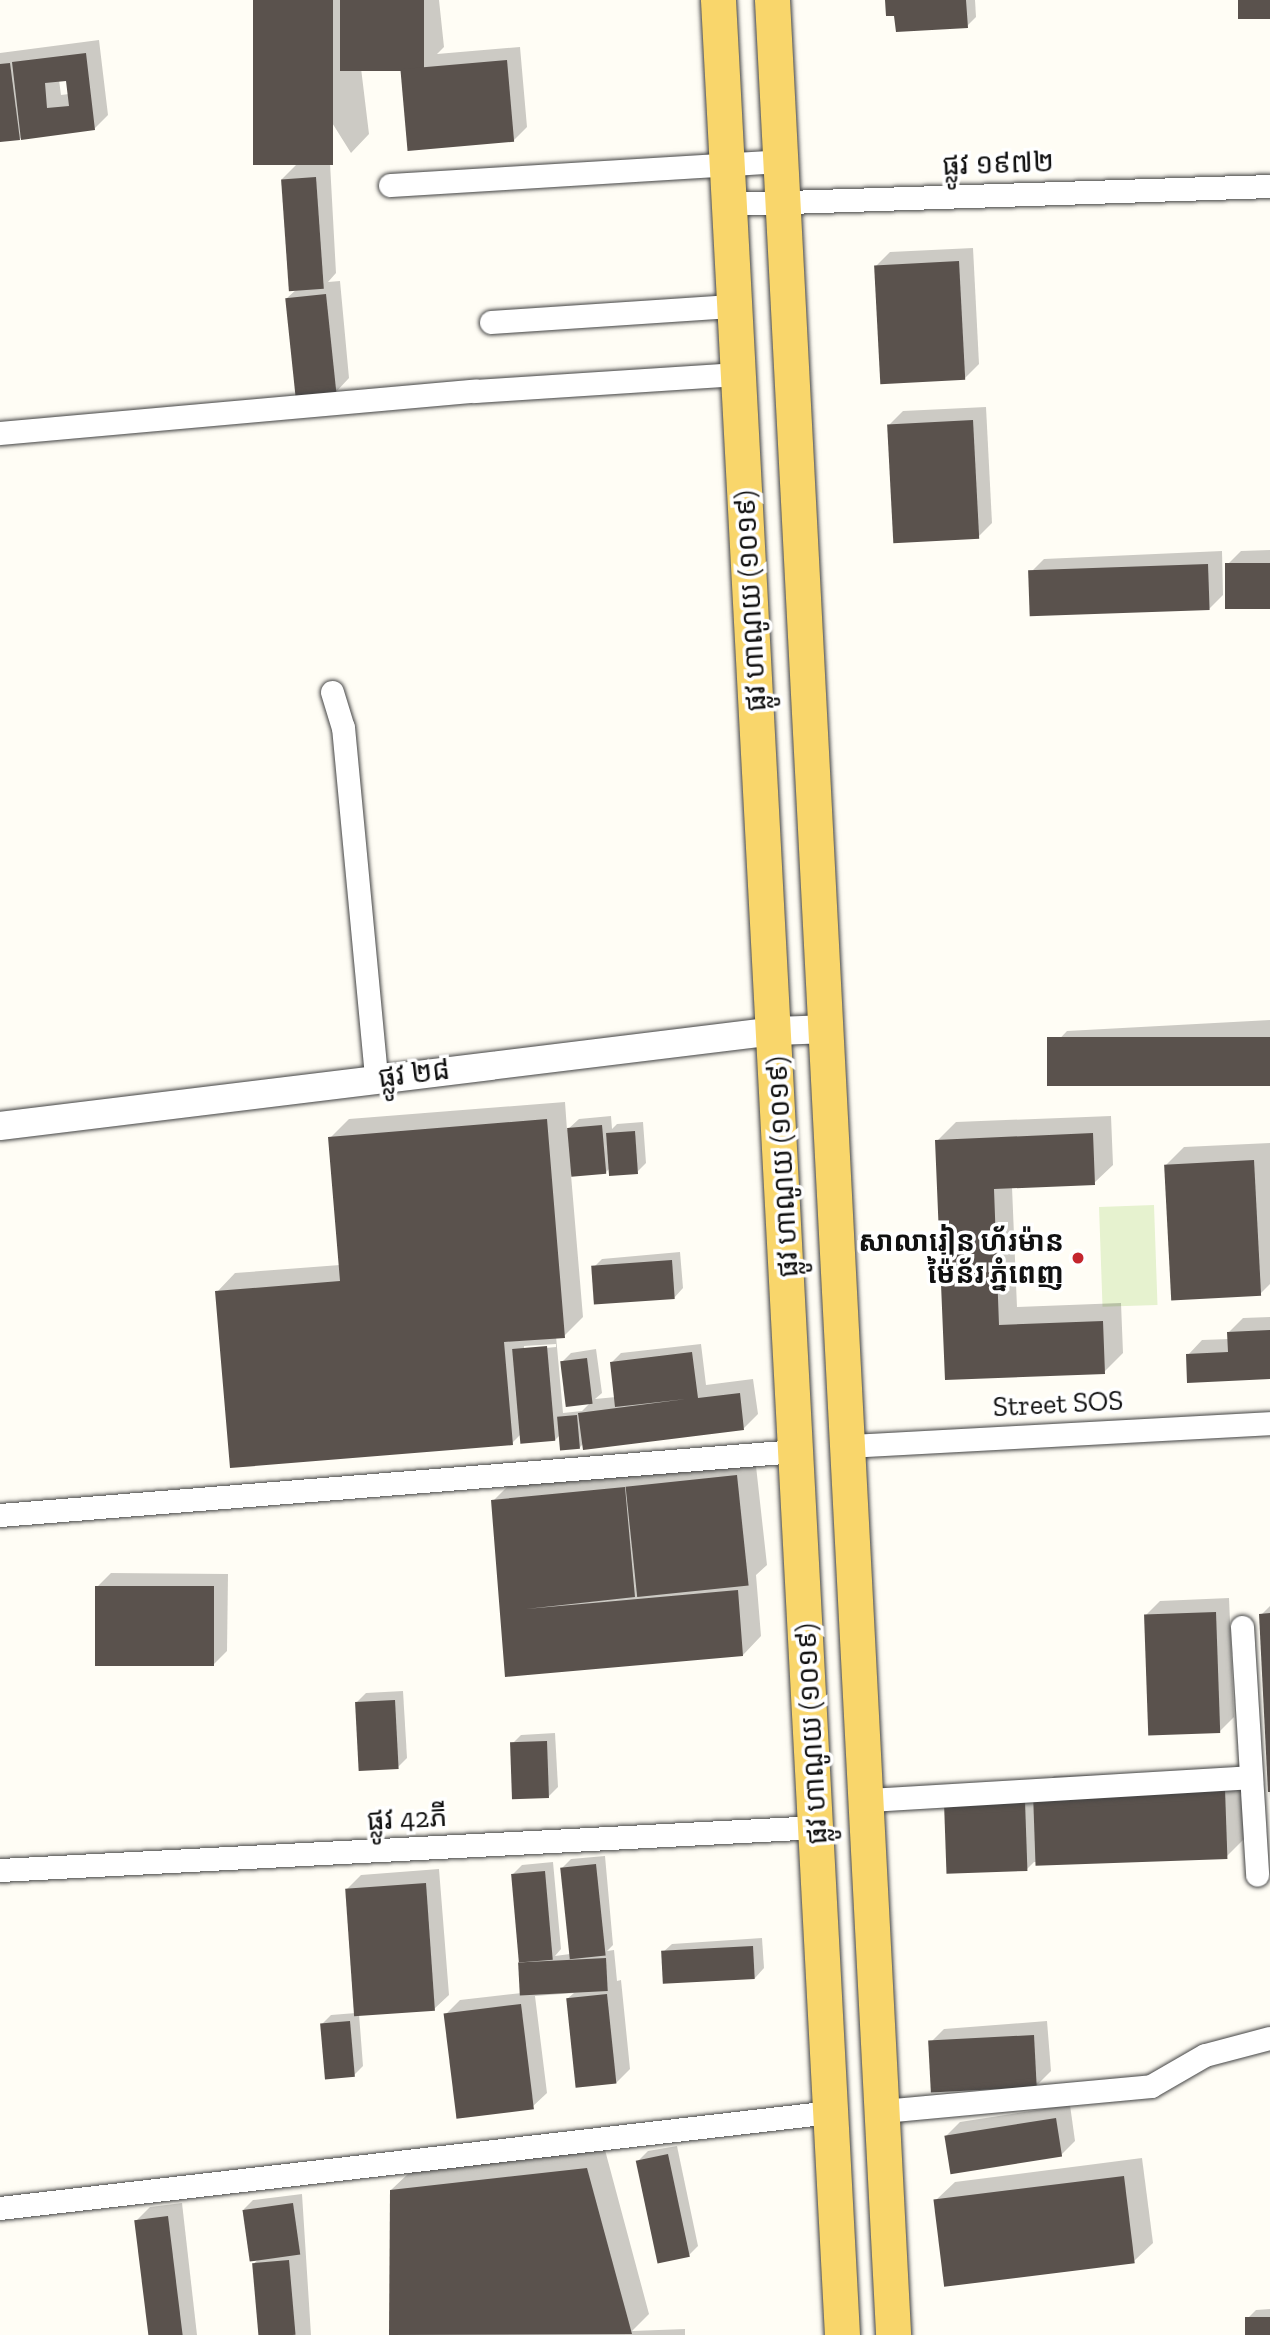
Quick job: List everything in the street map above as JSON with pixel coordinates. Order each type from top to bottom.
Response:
[{"type":"main road","name":"ផ្លូវ ហាណូយ (១០១៩)","points":[[718,0],[776,1031],[842,2335]]},
{"type":"main road","name":"ផ្លូវ ហាណូយ (១០១៩)","points":[[772,0],[829,1029],[894,2335]]},
{"type":"street","points":[[390,185],[780,161]]},
{"type":"street","name":"ផ្លូវ ១៩៧២","points":[[728,204],[783,200],[1270,186]]},
{"type":"street","points":[[491,322],[734,306]]},
{"type":"street","points":[[0,433],[475,391],[737,374]]},
{"type":"street","points":[[332,692],[343,727],[376,1078]]},
{"type":"street","name":"ផ្លូវ ២៨","points":[[0,1126],[776,1031],[829,1029]]},
{"type":"street","name":"Street SOS","points":[[849,1446],[1270,1423]]},
{"type":"street","points":[[0,1515],[796,1451]]},
{"type":"street","points":[[1242,1628],[1257,1875]]},
{"type":"street","points":[[868,1800],[1250,1777]]},
{"type":"street","name":"ផ្លូវ 42ភី","points":[[0,1870],[817,1827]]},
{"type":"street","points":[[883,2111],[1151,2086],[1205,2055],[1270,2038]]},
{"type":"street","points":[[0,2208],[831,2112]]},
{"type":"green space","points":[[1154,1205],[1157,1305],[1103,1307],[1099,1207]]},
{"type":"building","points":[[253,0],[333,0],[333,165],[253,165]]},
{"type":"building","points":[[340,0],[424,0],[424,71],[340,71]]},
{"type":"building","points":[[885,0],[966,0],[968,28],[896,32],[894,16],[886,16]]},
{"type":"building","points":[[1238,0],[1270,0],[1270,19],[1238,19]]},
{"type":"building","points":[[86,53],[95,130],[21,140],[12,62]],"holes":[[[66,81],[69,106],[47,108],[45,83]]]},
{"type":"building","points":[[507,60],[514,142],[408,151],[400,69]]},
{"type":"building","points":[[10,63],[20,140],[0,142],[0,64]]},
{"type":"building","points":[[316,177],[324,289],[289,291],[281,179]]},
{"type":"building","points":[[959,261],[965,380],[880,384],[874,265]]},
{"type":"building","points":[[326,294],[336,393],[296,398],[285,298]]},
{"type":"building","points":[[973,420],[979,539],[893,543],[887,425]]},
{"type":"building","points":[[1225,563],[1270,563],[1270,609],[1225,609]]},
{"type":"building","points":[[1208,564],[1210,610],[1030,616],[1028,570]]},
{"type":"building","points":[[1047,1037],[1270,1037],[1270,1086],[1047,1086]]},
{"type":"building","points":[[547,1119],[565,1338],[504,1342],[513,1445],[230,1468],[215,1291],[340,1281],[328,1137]]},
{"type":"building","points":[[602,1125],[606,1174],[571,1177],[567,1128]]},
{"type":"building","points":[[635,1131],[638,1174],[609,1176],[606,1133]]},
{"type":"building","points":[[1093,1133],[1095,1185],[994,1189],[999,1325],[1103,1321],[1105,1374],[945,1380],[935,1140]]},
{"type":"building","points":[[1254,1160],[1261,1296],[1171,1301],[1164,1165]]},
{"type":"building","points":[[672,1260],[675,1299],[594,1305],[591,1266]]},
{"type":"building","points":[[1270,1330],[1270,1379],[1187,1383],[1186,1354],[1228,1352],[1227,1332]]},
{"type":"building","points":[[547,1346],[555,1441],[520,1444],[512,1349]]},
{"type":"building","points":[[692,1352],[698,1398],[740,1393],[744,1430],[583,1450],[578,1413],[686,1399],[615,1407],[610,1362]]},
{"type":"building","points":[[587,1358],[593,1404],[566,1407],[560,1361]]},
{"type":"building","points":[[577,1415],[580,1449],[560,1451],[557,1417]]},
{"type":"building","points":[[737,1475],[749,1585],[637,1597],[626,1487]]},
{"type":"building","points":[[625,1487],[635,1597],[526,1609],[738,1590],[743,1656],[505,1677],[491,1500]]},
{"type":"building","points":[[95,1586],[214,1586],[214,1666],[95,1666]]},
{"type":"building","points":[[1216,1612],[1220,1733],[1148,1735],[1144,1615]]},
{"type":"building","points":[[1270,1613],[1270,1792],[1268,1792],[1259,1614]]},
{"type":"building","points":[[395,1700],[399,1769],[359,1771],[355,1702]]},
{"type":"building","points":[[547,1741],[549,1798],[512,1799],[510,1742]]},
{"type":"building","points":[[1225,1789],[1227,1859],[1036,1866],[1033,1796]]},
{"type":"building","points":[[1025,1801],[1027,1871],[946,1874],[944,1804]]},
{"type":"building","points":[[596,1864],[606,1955],[570,1959],[560,1868]]},
{"type":"building","points":[[545,1871],[553,1960],[519,1963],[511,1874]]},
{"type":"building","points":[[426,1883],[435,2011],[354,2016],[345,1889]]},
{"type":"building","points":[[753,1946],[755,1979],[663,1984],[661,1951]]},
{"type":"building","points":[[606,1958],[608,1991],[520,1996],[518,1963]]},
{"type":"building","points":[[607,1994],[616,2084],[576,2088],[566,1998]]},
{"type":"building","points":[[521,2004],[534,2109],[456,2119],[444,2014]]},
{"type":"building","points":[[350,2021],[355,2077],[325,2079],[320,2024]]},
{"type":"building","points":[[1034,2035],[1037,2087],[931,2092],[928,2041]]},
{"type":"building","points":[[1056,2118],[1062,2157],[950,2174],[944,2136]]},
{"type":"building","points":[[668,2154],[690,2257],[658,2264],[636,2161]]},
{"type":"building","points":[[587,2168],[632,2334],[389,2335],[390,2190]]},
{"type":"building","points":[[1124,2176],[1135,2263],[944,2287],[933,2199]]},
{"type":"building","points":[[293,2203],[300,2254],[250,2262],[242,2210]]},
{"type":"building","points":[[168,2216],[183,2335],[148,2335],[134,2220]]},
{"type":"building","points":[[289,2260],[296,2335],[258,2335],[252,2263]]},
{"type":"building","points":[[1245,2317],[1270,2317],[1270,2335],[1245,2335]]},
{"type":"place","name":"សាលារៀន ហ័រម៉ាន ម៉ៃន័រ ភ្នំពេញ","points":[[1078,1258]]}]
